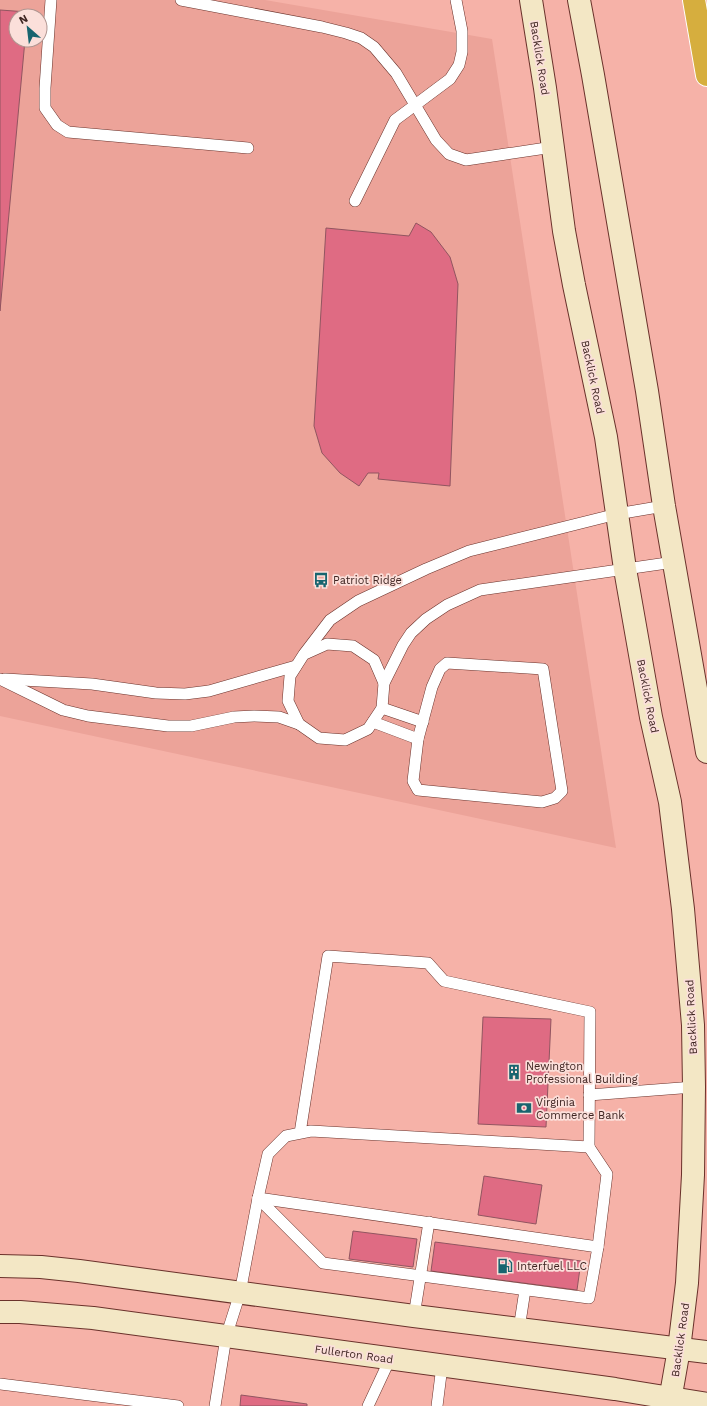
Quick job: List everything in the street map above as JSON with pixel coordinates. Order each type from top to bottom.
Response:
[{"type":"highway","points":[[694,0],[707,75]]},
{"type":"main road","name":"Backlick Road","points":[[531,0],[564,231],[606,437],[625,569],[651,717],[670,802],[684,909],[693,1025],[694,1168],[687,1283],[679,1349],[670,1402]]},
{"type":"main road","points":[[579,0],[645,376],[664,506],[707,752]]},
{"type":"main road","points":[[0,1266],[41,1267],[79,1271],[519,1330],[707,1352]]},
{"type":"main road","name":"Fullerton Road","points":[[0,1312],[20,1312],[93,1318],[442,1366],[670,1402],[707,1404]]},
{"type":"lane","points":[[51,0],[44,88],[45,108],[57,125],[68,132],[248,148]]},
{"type":"lane","points":[[181,0],[322,27],[361,38],[374,47],[385,58],[396,73],[436,140],[449,154],[466,160],[553,147]]},
{"type":"lane","points":[[355,201],[395,120],[450,79],[459,65],[462,52],[462,30],[456,0]]},
{"type":"lane","points":[[298,724],[288,701],[290,676],[304,654],[330,620],[358,601],[426,569],[469,551],[617,514],[664,506]]},
{"type":"lane","points":[[296,666],[209,691],[185,694],[156,693],[92,684],[0,678],[63,710],[88,716],[168,726],[191,726],[234,717],[279,717],[298,724],[319,738],[345,740],[368,729],[382,708],[384,683],[403,646],[411,634],[426,619],[447,605],[480,590],[674,562]]},
{"type":"lane","points":[[304,654],[327,644],[353,646],[374,660],[384,683]]},
{"type":"lane","points":[[447,663],[543,669],[562,791],[555,798],[542,802],[418,790],[413,782],[418,739],[423,722],[432,687],[440,669],[447,663]]},
{"type":"lane","points":[[382,708],[423,722]]},
{"type":"lane","points":[[373,722],[418,739]]},
{"type":"lane","points":[[258,1198],[323,1263],[589,1298],[598,1246],[607,1174],[589,1147],[590,1012],[444,981],[428,963],[328,956],[300,1133]]},
{"type":"lane","points":[[590,1095],[694,1087]]},
{"type":"lane","points":[[215,1406],[226,1337],[240,1293],[268,1154],[286,1136],[311,1131],[589,1147]]},
{"type":"lane","points":[[258,1198],[598,1246]]},
{"type":"lane","points":[[414,1316],[429,1222]]},
{"type":"lane","points":[[519,1330],[525,1290]]},
{"type":"lane","points":[[368,1406],[390,1359]]},
{"type":"lane","points":[[437,1406],[442,1366]]},
{"type":"lane","points":[[0,1384],[178,1406]]},
{"type":"shaded area","name":"Patriot Ridge","points":[[0,0],[265,0],[492,39],[616,848],[0,716]]},
{"type":"building","points":[[0,10],[8,11],[8,48],[24,48],[0,311]]},
{"type":"building","points":[[416,223],[431,232],[450,257],[458,284],[450,486],[378,479],[379,473],[368,473],[359,486],[340,473],[322,453],[314,426],[326,228],[409,236]]},
{"type":"building","name":"Newington Professional Building","points":[[483,1017],[551,1019],[546,1127],[478,1124]]},
{"type":"building","points":[[484,1176],[542,1185],[536,1224],[478,1215]]},
{"type":"building","points":[[353,1231],[417,1239],[413,1267],[349,1259]]},
{"type":"building","points":[[435,1242],[581,1261],[577,1290],[431,1271]]},
{"type":"building","points":[[241,1395],[307,1404],[307,1406],[240,1406]]},
{"type":"place","name":"Patriot Ridge","points":[[321,580]]},
{"type":"place","name":"Newington Professional Building","points":[[514,1072]]},
{"type":"place","name":"Virginia Commerce Bank","points":[[524,1108]]},
{"type":"place","name":"Interfuel LLC","points":[[505,1266]]}]
